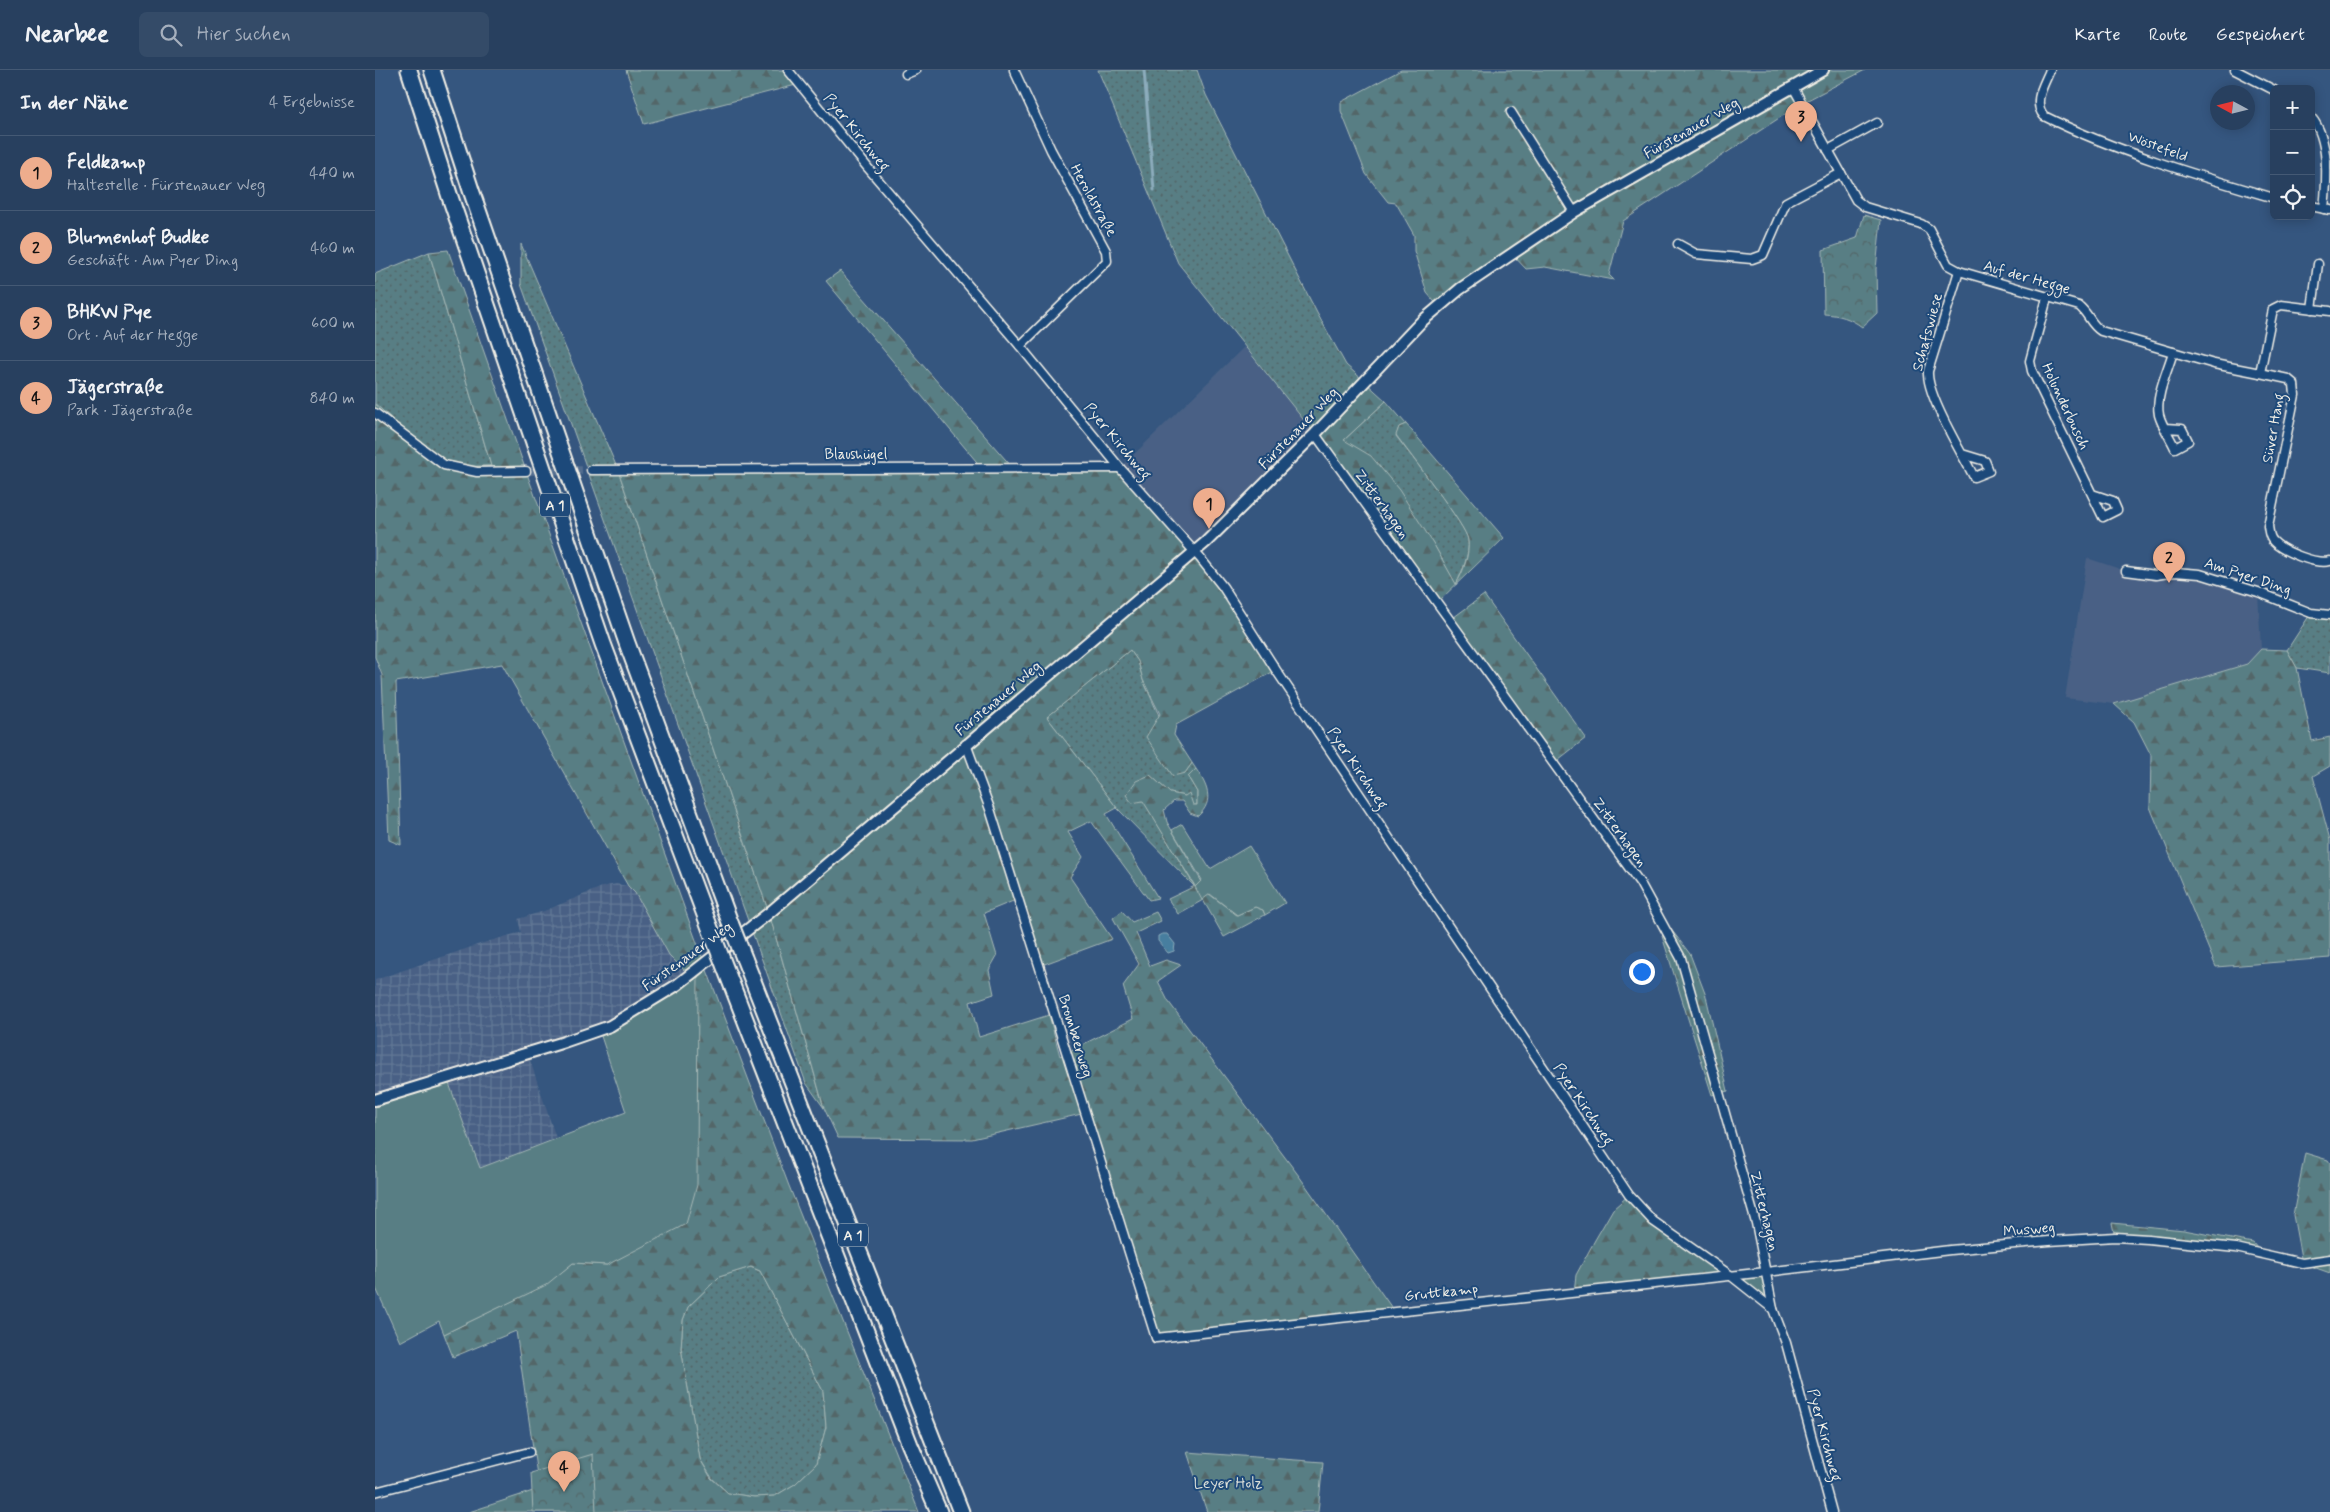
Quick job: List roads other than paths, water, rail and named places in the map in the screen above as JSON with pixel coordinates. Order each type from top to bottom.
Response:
[{"type":"highway","name":"A 1","points":[[409,70],[450,197],[603,644],[726,970],[910,1445],[939,1512]]},
{"type":"highway","name":"A 1","points":[[432,70],[471,190],[627,643],[731,925],[961,1512]]},
{"type":"street","name":"Pyer Kirchweg","points":[[789,70],[868,168],[1020,346],[1120,468],[1223,587],[1297,703],[1629,1195],[1653,1221],[1773,1308],[1786,1343],[1832,1512]]},
{"type":"street","points":[[906,74],[916,70]]},
{"type":"street","name":"Heroldstraße","points":[[1014,70],[1051,150],[1106,251],[1107,261],[1020,346]]},
{"type":"street","name":"Fürstenauer Weg","points":[[375,1100],[561,1043],[609,1026],[677,985],[769,913],[1194,552],[1315,434],[1379,365],[1460,289],[1574,212],[1823,70]]},
{"type":"street","name":"Wöstefeld","points":[[2050,70],[2037,102],[2039,110],[2051,120],[2204,178],[2270,197]]},
{"type":"street","points":[[2235,70],[2270,88]]},
{"type":"street","name":"Auf der Hegge","points":[[1793,87],[1856,200],[1865,208],[1921,224],[1929,230],[1948,265],[1959,272],[2079,306],[2087,313],[2092,326],[2101,331],[2214,364],[2260,373]]},
{"type":"street","points":[[1511,112],[1574,212]]},
{"type":"street","points":[[1828,150],[1877,123]]},
{"type":"street","points":[[2315,124],[2322,135],[2327,159],[2327,209]]},
{"type":"street","points":[[1678,244],[1696,254],[1752,259],[1763,255],[1786,202],[1841,174]]},
{"type":"street","points":[[2312,309],[2319,264]]},
{"type":"street","name":"Schafswiese","points":[[1959,272],[1928,371],[1927,381],[1962,454]]},
{"type":"street","name":"Holunderbusch","points":[[2047,298],[2031,361],[2031,371],[2092,494]]},
{"type":"street","name":"Süver Hang","points":[[2330,311],[2281,305],[2273,309],[2260,373],[2287,379],[2294,384],[2295,395],[2269,526],[2269,535],[2282,548],[2310,560],[2324,563],[2330,560]]},
{"type":"street","points":[[2165,428],[2158,408],[2173,352]]},
{"type":"street","points":[[375,413],[444,465],[477,472],[526,471]]},
{"type":"street","name":"Zitterhagen","points":[[1315,434],[1640,883],[1681,958],[1756,1223],[1773,1308]]},
{"type":"street","name":"Blaushügel","points":[[591,470],[1120,468]]},
{"type":"street","name":"Am Pyer Ding","points":[[2126,571],[2156,575],[2175,572],[2200,574],[2258,592],[2311,613],[2330,615]]},
{"type":"street","name":"Brombeerweg","points":[[966,744],[991,809],[1156,1338]]},
{"type":"street","name":"Musweg","points":[[1730,1275],[1949,1250],[2115,1237],[2192,1242],[2236,1248],[2302,1263],[2330,1259]]},
{"type":"street","name":"Gruttkamp","points":[[1156,1338],[1730,1275]]},
{"type":"street","points":[[375,1492],[529,1452]]},
{"type":"water","points":[[1167,934],[1175,944],[1174,951],[1168,953],[1158,941],[1158,936]]},
{"type":"waterway","points":[[1144,70],[1154,190]]},
{"type":"tunnel","points":[[526,471],[591,470]]},
{"type":"place","name":"BHKW Pye","points":[[1801,142]]},
{"type":"place","name":"Feldkamp","points":[[1209,529]]},
{"type":"place","name":"Blumenhof Budke","points":[[2169,583]]},
{"type":"place","name":"Jägerstraße","points":[[564,1492]]},
{"type":"park label","name":"Leyer Holz","points":[[1228,1483]]}]
